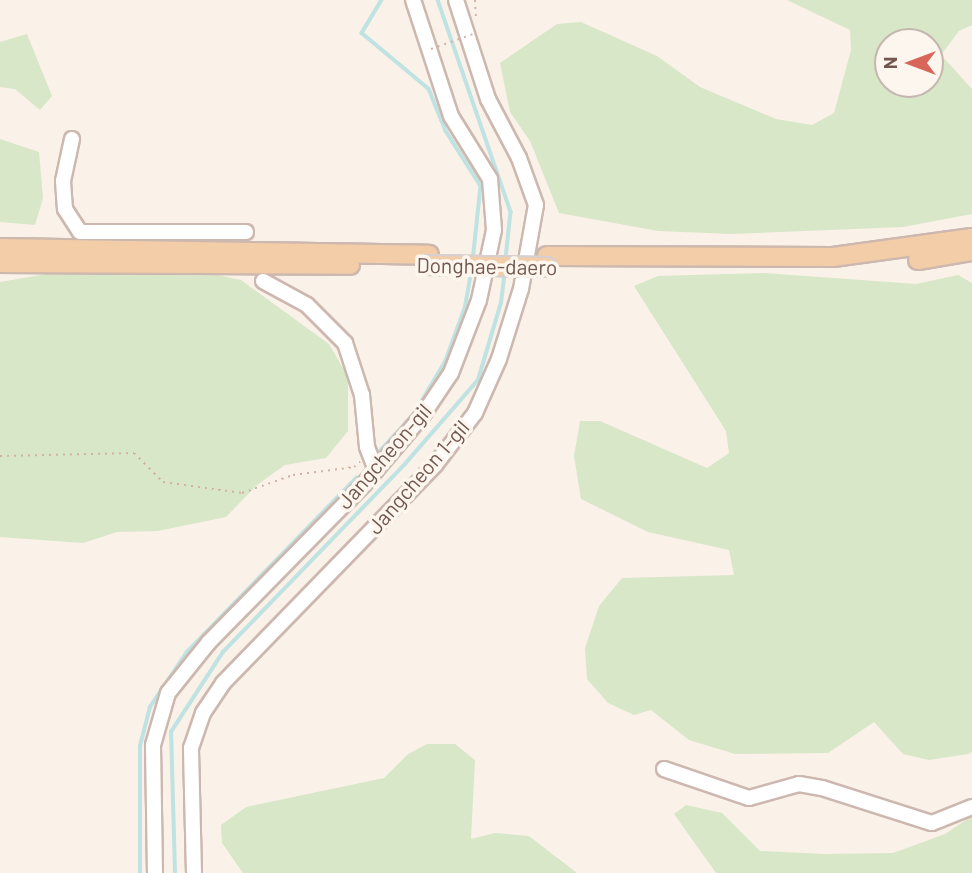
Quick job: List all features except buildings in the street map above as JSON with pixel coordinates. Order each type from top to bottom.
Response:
[{"type":"main road","name":"Donghae-daero","points":[[547,262],[798,259],[910,250],[972,239]]},
{"type":"main road","name":"Donghae-daero","points":[[0,248],[428,260]]},
{"type":"main road","name":"Donghae-daero","points":[[547,262],[830,266],[972,251]]},
{"type":"main road","name":"Donghae-daero","points":[[0,262],[428,260]]},
{"type":"main road","points":[[428,260],[547,262]]},
{"type":"street","name":"Jangcheon-gil","points":[[155,873],[153,745],[168,693],[209,642],[376,470],[451,373],[478,300],[494,230],[490,179],[451,116],[413,0]]},
{"type":"street","name":"Jangcheon 1-gil","points":[[194,873],[191,748],[203,713],[223,682],[435,465],[475,413],[499,359],[521,289],[536,205],[519,158],[488,99],[456,0]]},
{"type":"street","points":[[72,139],[63,181],[65,209],[80,232],[246,232]]},
{"type":"street","points":[[263,281],[307,305],[345,343],[362,395],[370,454],[376,470]]},
{"type":"street","points":[[664,769],[748,798],[799,784],[822,788],[932,823],[972,807]]},
{"type":"path","points":[[431,49],[476,33],[475,0]]},
{"type":"path","points":[[0,456],[134,453],[163,482],[242,493],[324,467],[354,467],[370,454]]},
{"type":"green space","points":[[787,0],[972,0],[972,25],[959,31],[944,51],[944,28],[874,28],[874,98],[944,98],[944,58],[972,89],[972,214],[903,227],[731,234],[658,231],[559,213],[530,141],[510,112],[500,63],[557,24],[581,22],[657,56],[700,87],[776,119],[812,125],[834,113],[851,50],[850,30]]},
{"type":"green space","points":[[27,34],[52,96],[40,110],[15,89],[0,87],[0,42]]},
{"type":"green space","points":[[0,139],[39,152],[43,198],[35,225],[0,222]]},
{"type":"green space","points":[[70,270],[199,271],[241,280],[329,344],[348,377],[348,431],[326,458],[285,465],[257,485],[226,517],[158,531],[117,532],[83,543],[0,537],[0,282]]},
{"type":"green space","points":[[764,273],[916,284],[958,275],[972,283],[972,752],[968,754],[929,760],[903,754],[874,722],[828,753],[735,754],[689,740],[651,710],[634,715],[608,703],[587,679],[585,648],[599,606],[622,578],[734,575],[729,550],[648,532],[581,499],[574,456],[580,421],[600,421],[707,468],[729,453],[726,431],[634,286],[658,276]]},
{"type":"green space","points":[[427,744],[455,744],[475,760],[471,839],[495,833],[529,836],[577,873],[243,873],[222,843],[221,825],[246,807],[384,778],[408,754]]},
{"type":"green space","points":[[686,805],[722,813],[760,851],[825,854],[893,853],[945,834],[972,816],[972,873],[716,873],[674,814]]},
{"type":"waterway","points":[[382,0],[362,33],[429,89],[446,131],[481,186],[473,262]]},
{"type":"waterway","points":[[438,0],[511,212],[506,259]]},
{"type":"waterway","points":[[175,873],[171,732],[223,652],[405,464],[478,380],[501,303],[505,270]]},
{"type":"waterway","points":[[380,451],[414,414],[445,362],[465,307],[471,273]]},
{"type":"waterway","points":[[140,873],[140,746],[150,707],[187,652],[356,478]]}]
